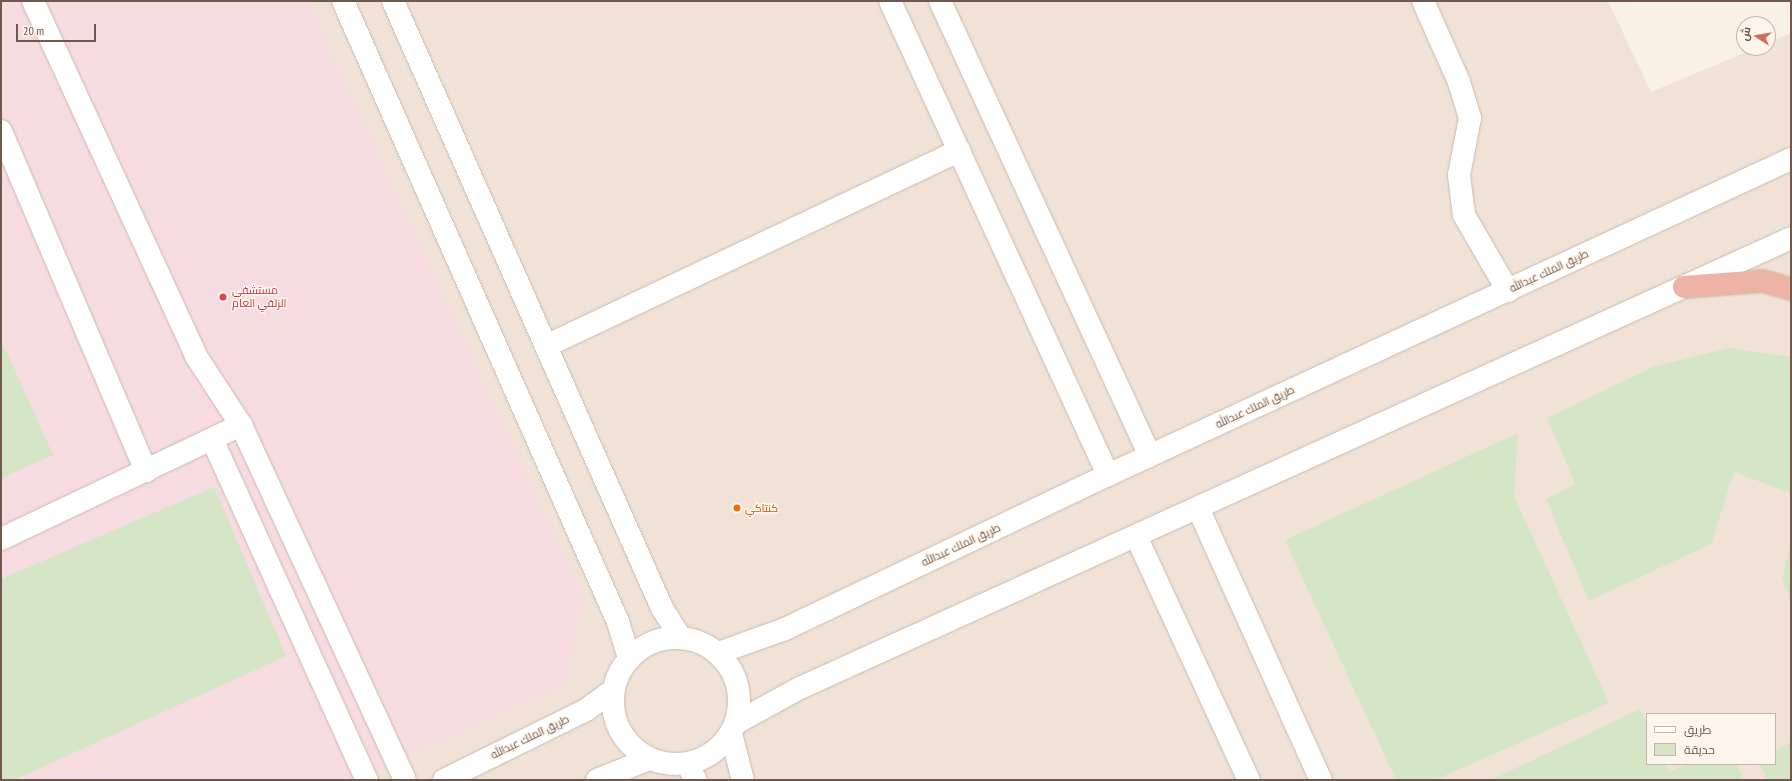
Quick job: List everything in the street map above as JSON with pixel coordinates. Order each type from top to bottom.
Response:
[{"type":"highway","points":[[1684,287],[1763,281],[1791,288]]},
{"type":"street","points":[[33,1],[196,356],[241,425],[405,780]]},
{"type":"street","points":[[342,1],[621,634],[629,659]]},
{"type":"street","points":[[393,1],[662,608],[682,638]]},
{"type":"street","points":[[890,1],[1108,475]]},
{"type":"street","points":[[940,1],[1150,456]]},
{"type":"street","points":[[1423,1],[1459,82],[1470,118],[1460,175],[1464,215],[1508,290]]},
{"type":"street","points":[[1,131],[146,471]]},
{"type":"street","points":[[546,346],[958,151]]},
{"type":"street","name":"طريق الملك عبدالله","points":[[718,653],[785,629],[1108,475],[1791,159]]},
{"type":"street","points":[[734,728],[800,688],[1791,238]]},
{"type":"street","points":[[1,539],[241,425]]},
{"type":"street","points":[[212,440],[367,780]]},
{"type":"street","points":[[1198,508],[1320,780]]},
{"type":"street","points":[[1136,536],[1249,780]]},
{"type":"street","points":[[592,706],[615,662],[621,634]]},
{"type":"street","points":[[682,638],[701,642],[718,653],[730,667],[738,685],[740,704],[734,728],[720,748],[704,759],[691,772],[649,759],[630,745],[617,725],[614,690],[629,659],[652,642],[682,638]]},
{"type":"street","name":"طريق الملك عبدالله","points":[[444,780],[592,706],[614,690]]},
{"type":"street","points":[[734,728],[743,780]]},
{"type":"street","points":[[597,780],[649,759]]},
{"type":"shaded area","points":[[1,1],[1608,1],[1651,92],[1737,56],[1776,56],[1776,40],[1791,33],[1791,780],[1,780]]},
{"type":"shaded area","name":"مستشفى الزلفي العام","points":[[1,1],[308,1],[582,594],[568,683],[357,780],[1,780]]},
{"type":"green space","points":[[4,346],[53,455],[1,478],[1,347]]},
{"type":"green space","points":[[1729,348],[1791,357],[1791,493],[1734,472],[1711,544],[1589,601],[1546,499],[1575,484],[1547,418],[1653,367]]},
{"type":"green space","points":[[1518,433],[1514,496],[1609,703],[1435,780],[1396,780],[1285,540]]},
{"type":"green space","points":[[214,487],[286,656],[14,780],[1,780],[1,579]]},
{"type":"green space","points":[[1791,543],[1791,598],[1782,579]]},
{"type":"green space","points":[[1640,709],[1646,722],[1646,765],[1666,765],[1669,772],[1685,765],[1737,765],[1744,780],[1491,780]]},
{"type":"green space","points":[[1791,742],[1791,780],[1768,780],[1760,765],[1776,765],[1776,750]]},
{"type":"place","name":"مستشفى الزلفي العام","points":[[223,297]]},
{"type":"place","name":"كنتاكي","points":[[737,508]]}]
